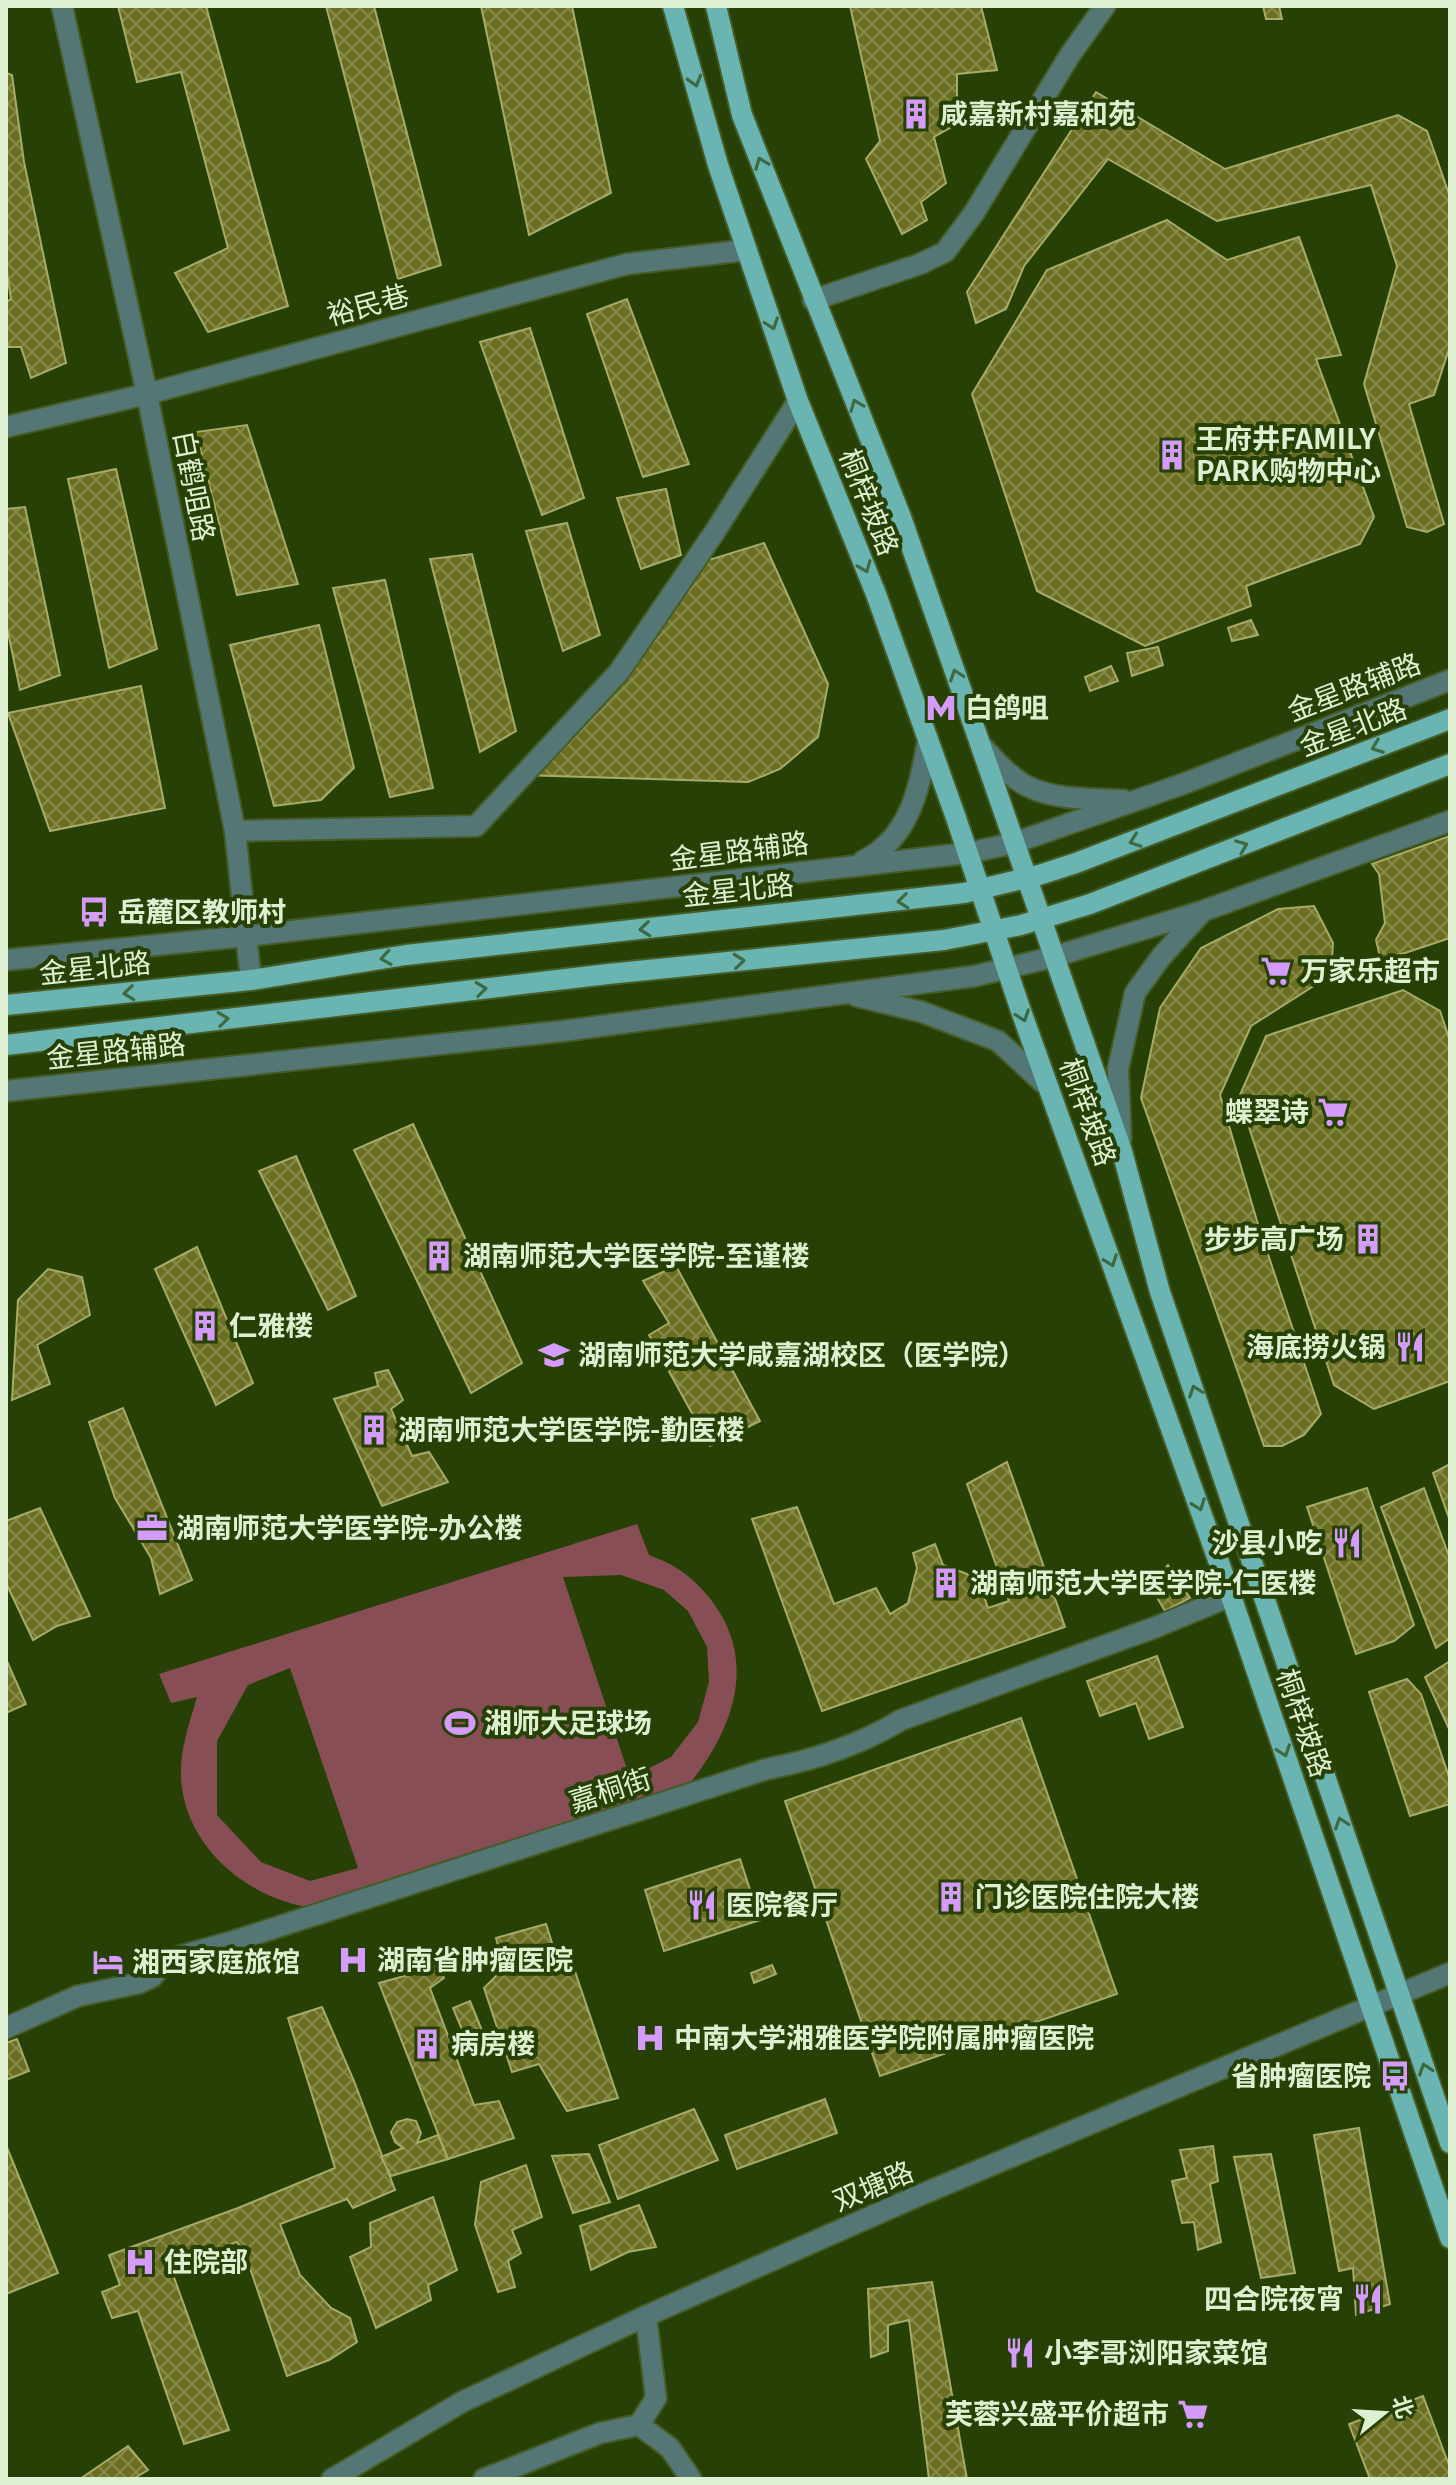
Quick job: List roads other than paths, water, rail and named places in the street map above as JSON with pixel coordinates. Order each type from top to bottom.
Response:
[{"type":"main road","name":"桐梓坡路","points":[[673,6],[718,165],[798,401],[876,594],[928,740],[1231,1596],[1450,2238]]},
{"type":"main road","name":"桐梓坡路","points":[[716,6],[742,115],[901,517],[1122,1151],[1160,1292],[1450,2143]]},
{"type":"main road","name":"金星北路","points":[[6,1005],[251,980],[406,955],[980,889],[1076,863],[1450,719]]},
{"type":"main road","points":[[6,1045],[994,932],[1041,920],[1208,860],[1450,764]]},
{"type":"street","name":"白鹤咀路","points":[[62,6],[147,394],[235,831],[251,980]]},
{"type":"street","points":[[813,300],[920,264],[945,252],[974,213],[1070,55],[1105,6]]},
{"type":"street","name":"裕民巷","points":[[6,427],[147,394],[627,264],[747,250]]},
{"type":"street","points":[[235,831],[476,826],[619,672],[714,533],[798,401]]},
{"type":"street","name":"金星路辅路","points":[[6,960],[247,936],[968,853],[1014,843],[1135,800],[1450,680]]},
{"type":"street","points":[[853,866],[880,853],[899,831],[918,794],[928,740]]},
{"type":"street","points":[[980,743],[1000,766],[1030,788],[1073,798],[1135,800]]},
{"type":"street","name":"金星路辅路","points":[[6,1091],[563,1031],[1007,970],[1203,911],[1450,821]]},
{"type":"street","points":[[1122,1151],[1118,1069],[1135,993],[1161,957],[1203,911]]},
{"type":"street","points":[[845,994],[922,1012],[998,1041],[1049,1088]]},
{"type":"street","name":"嘉桐街","points":[[6,2028],[78,1996],[139,1983],[152,1977],[166,1960],[184,1953],[231,1942],[722,1783],[798,1763],[872,1738],[901,1720],[1231,1596]]},
{"type":"street","name":"双塘路","points":[[332,2479],[462,2402],[646,2316],[913,2198],[1450,1973]]},
{"type":"street","points":[[484,2479],[600,2433],[639,2425],[656,2398],[646,2316]]},
{"type":"street","points":[[639,2425],[670,2448],[691,2479]]},
{"type":"place","name":"咸嘉新村嘉和苑","points":[[916,114]]},
{"type":"place","name":"王府井FAMILY PARK购物中心","points":[[1172,455]]},
{"type":"place","name":"白鸽咀","points":[[941,708]]},
{"type":"place","name":"岳麓区教师村","points":[[94,912]]},
{"type":"place","name":"万家乐超市","points":[[1276,971]]},
{"type":"place","name":"蝶翠诗","points":[[1333,1112]]},
{"type":"place","name":"步步高广场","points":[[1368,1239]]},
{"type":"place","name":"湖南师范大学医学院-至谨楼","points":[[439,1256]]},
{"type":"place","name":"仁雅楼","points":[[205,1326]]},
{"type":"place","name":"海底捞火锅","points":[[1410,1347]]},
{"type":"place","name":"湖南师范大学咸嘉湖校区（医学院）","points":[[554,1355]]},
{"type":"place","name":"湖南师范大学医学院-勤医楼","points":[[374,1430]]},
{"type":"place","name":"湖南师范大学医学院-办公楼","points":[[152,1528]]},
{"type":"place","name":"沙县小吃","points":[[1347,1543]]},
{"type":"place","name":"湖南师范大学医学院-仁医楼","points":[[946,1583]]},
{"type":"place","name":"湘师大足球场","points":[[460,1723]]},
{"type":"place","name":"门诊医院住院大楼","points":[[951,1897]]},
{"type":"place","name":"医院餐厅","points":[[702,1905]]},
{"type":"place","name":"湖南省肿瘤医院","points":[[353,1960]]},
{"type":"place","name":"湘西家庭旅馆","points":[[108,1962]]},
{"type":"place","name":"中南大学湘雅医学院附属肿瘤医院","points":[[650,2038]]},
{"type":"place","name":"病房楼","points":[[427,2044]]},
{"type":"place","name":"省肿瘤医院","points":[[1395,2076]]},
{"type":"place","name":"住院部","points":[[140,2262]]},
{"type":"place","name":"四合院夜宵","points":[[1368,2299]]},
{"type":"place","name":"小李哥浏阳家菜馆","points":[[1020,2353]]},
{"type":"place","name":"芙蓉兴盛平价超市","points":[[1193,2414]]}]
